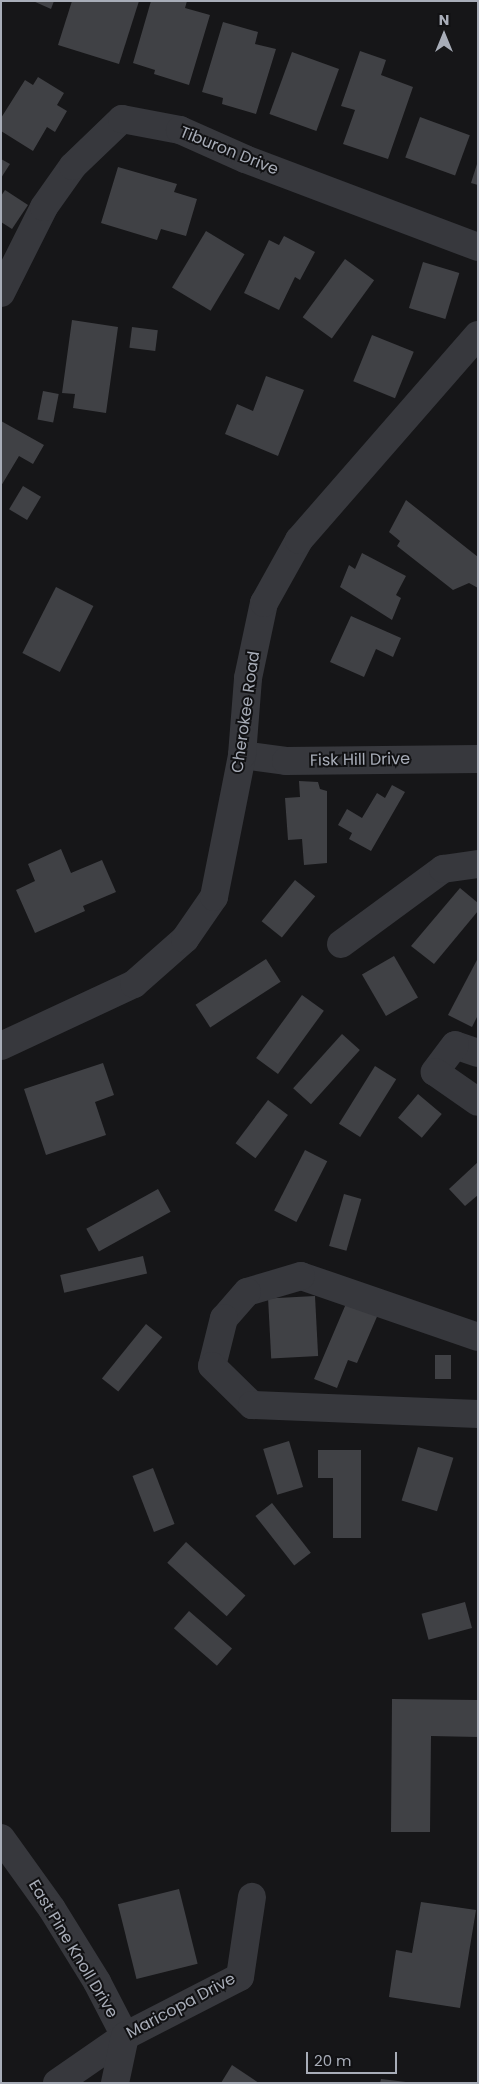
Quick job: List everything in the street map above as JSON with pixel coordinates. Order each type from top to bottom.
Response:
[{"type":"street","name":"Tiburon Drive","points":[[1,293],[44,206],[73,166],[122,119],[180,130],[245,159],[478,247]]},
{"type":"street","name":"Cherokee Road","points":[[1,1046],[134,984],[185,938],[214,897],[242,755],[248,678],[264,603],[300,540],[478,335]]},
{"type":"street","name":"Fisk Hill Drive","points":[[242,755],[286,761],[478,759]]},
{"type":"street","points":[[340,944],[443,869],[478,864]]},
{"type":"street","points":[[478,1053],[455,1045],[435,1072],[478,1102]]},
{"type":"street","points":[[478,1337],[301,1276],[247,1292],[224,1318],[212,1366],[252,1405],[478,1414]]},
{"type":"street","name":"East Pine Knoll Drive","points":[[1,1838],[52,1909],[97,1982],[125,2036]]},
{"type":"street","name":"Maricopa Drive","points":[[57,2083],[125,2036],[240,1977],[252,1897]]},
{"type":"street","points":[[115,2083],[125,2036]]},
{"type":"building","points":[[33,1],[54,1],[51,9]]},
{"type":"building","points":[[72,1],[139,1],[119,64],[58,45]]},
{"type":"building","points":[[151,1],[187,1],[185,8],[210,15],[189,85],[154,74],[155,70],[133,63]]},
{"type":"building","points":[[223,22],[258,32],[255,44],[276,49],[256,114],[222,104],[223,98],[202,92]]},
{"type":"building","points":[[360,51],[386,60],[381,75],[413,87],[388,159],[343,144],[355,110],[341,106]]},
{"type":"building","points":[[292,52],[339,69],[316,131],[269,114]]},
{"type":"building","points":[[38,77],[64,93],[57,105],[67,111],[55,132],[47,127],[33,151],[1,131],[1,118],[25,80],[33,85]]},
{"type":"building","points":[[420,117],[470,135],[455,176],[405,157]]},
{"type":"building","points":[[1,159],[10,164],[1,178]]},
{"type":"building","points":[[478,164],[478,185],[471,183]]},
{"type":"building","points":[[118,167],[177,184],[174,192],[197,199],[186,236],[161,229],[157,240],[101,223]]},
{"type":"building","points":[[5,190],[28,205],[12,229],[1,222],[1,196]]},
{"type":"building","points":[[206,231],[245,254],[211,311],[172,288]]},
{"type":"building","points":[[284,236],[315,252],[300,280],[295,277],[279,310],[244,293],[269,240],[279,245]]},
{"type":"building","points":[[345,259],[374,280],[332,338],[303,317]]},
{"type":"building","points":[[423,262],[459,273],[445,319],[409,308]]},
{"type":"building","points":[[72,320],[118,327],[106,413],[73,408],[75,394],[62,393]]},
{"type":"building","points":[[132,327],[158,330],[155,351],[129,348]]},
{"type":"building","points":[[372,335],[414,352],[395,398],[353,381]]},
{"type":"building","points":[[266,376],[304,390],[278,456],[225,434],[237,404],[253,411]]},
{"type":"building","points":[[43,391],[59,394],[53,423],[37,419]]},
{"type":"building","points":[[1,421],[44,445],[33,464],[19,456],[1,486]]},
{"type":"building","points":[[23,486],[41,497],[27,520],[9,509]]},
{"type":"building","points":[[406,500],[478,557],[478,588],[469,583],[453,590],[397,546],[400,541],[389,532]]},
{"type":"building","points":[[362,553],[406,576],[396,595],[401,598],[392,620],[340,587],[349,565],[355,569]]},
{"type":"building","points":[[56,587],[93,606],[60,672],[22,653]]},
{"type":"building","points":[[351,616],[401,638],[393,657],[376,649],[364,677],[330,662]]},
{"type":"building","points":[[299,781],[318,782],[320,789],[327,791],[327,863],[304,865],[302,839],[288,840],[285,798],[300,797]]},
{"type":"building","points":[[392,785],[405,792],[371,851],[349,839],[352,833],[338,825],[347,809],[362,818],[377,793],[385,798]]},
{"type":"building","points":[[61,849],[71,873],[102,860],[116,892],[83,906],[85,911],[35,933],[16,890],[35,881],[28,864]]},
{"type":"building","points":[[295,880],[315,896],[282,938],[262,921]]},
{"type":"building","points":[[460,888],[478,903],[478,911],[434,964],[411,946]]},
{"type":"building","points":[[394,956],[418,998],[386,1016],[362,974]]},
{"type":"building","points":[[478,958],[478,1015],[472,1027],[448,1015]]},
{"type":"building","points":[[266,959],[281,982],[210,1027],[196,1005]]},
{"type":"building","points":[[302,995],[324,1011],[278,1074],[256,1058]]},
{"type":"building","points":[[342,1034],[360,1050],[311,1104],[293,1088]]},
{"type":"building","points":[[103,1063],[114,1095],[95,1102],[106,1135],[46,1155],[24,1089]]},
{"type":"building","points":[[375,1066],[396,1079],[360,1137],[339,1124]]},
{"type":"building","points":[[418,1094],[442,1114],[422,1138],[398,1118]]},
{"type":"building","points":[[268,1100],[288,1115],[255,1158],[236,1143]]},
{"type":"building","points":[[305,1150],[327,1161],[296,1222],[274,1211]]},
{"type":"building","points":[[478,1162],[478,1195],[465,1206],[449,1189]]},
{"type":"building","points":[[158,1189],[171,1212],[99,1251],[86,1229]]},
{"type":"building","points":[[344,1194],[361,1199],[346,1251],[329,1246]]},
{"type":"building","points":[[143,1256],[147,1274],[64,1293],[60,1275]]},
{"type":"building","points":[[315,1296],[318,1356],[271,1358],[268,1298]]},
{"type":"building","points":[[348,1299],[379,1312],[357,1363],[348,1360],[337,1388],[314,1379]]},
{"type":"building","points":[[146,1324],[162,1337],[118,1392],[102,1378]]},
{"type":"building","points":[[435,1355],[451,1355],[451,1379],[435,1379]]},
{"type":"building","points":[[289,1441],[303,1487],[277,1495],[263,1449]]},
{"type":"building","points":[[418,1447],[453,1458],[437,1511],[402,1501]]},
{"type":"building","points":[[318,1450],[361,1450],[361,1538],[333,1538],[333,1478],[318,1478]]},
{"type":"building","points":[[153,1468],[175,1524],[154,1532],[132,1476]]},
{"type":"building","points":[[272,1503],[311,1553],[294,1566],[255,1516]]},
{"type":"building","points":[[186,1542],[245,1596],[227,1616],[167,1563]]},
{"type":"building","points":[[465,1602],[472,1628],[429,1640],[422,1614]]},
{"type":"building","points":[[189,1611],[232,1648],[217,1666],[174,1628]]},
{"type":"building","points":[[392,1699],[478,1700],[478,1737],[431,1736],[430,1832],[391,1832]]},
{"type":"building","points":[[179,1889],[198,1964],[136,1979],[118,1904]]},
{"type":"building","points":[[421,1902],[476,1910],[460,2008],[389,1997],[396,1950],[412,1953]]},
{"type":"building","points":[[232,2065],[259,2083],[221,2083]]},
{"type":"building","points":[[381,2079],[406,2082],[406,2083],[380,2083]]}]
